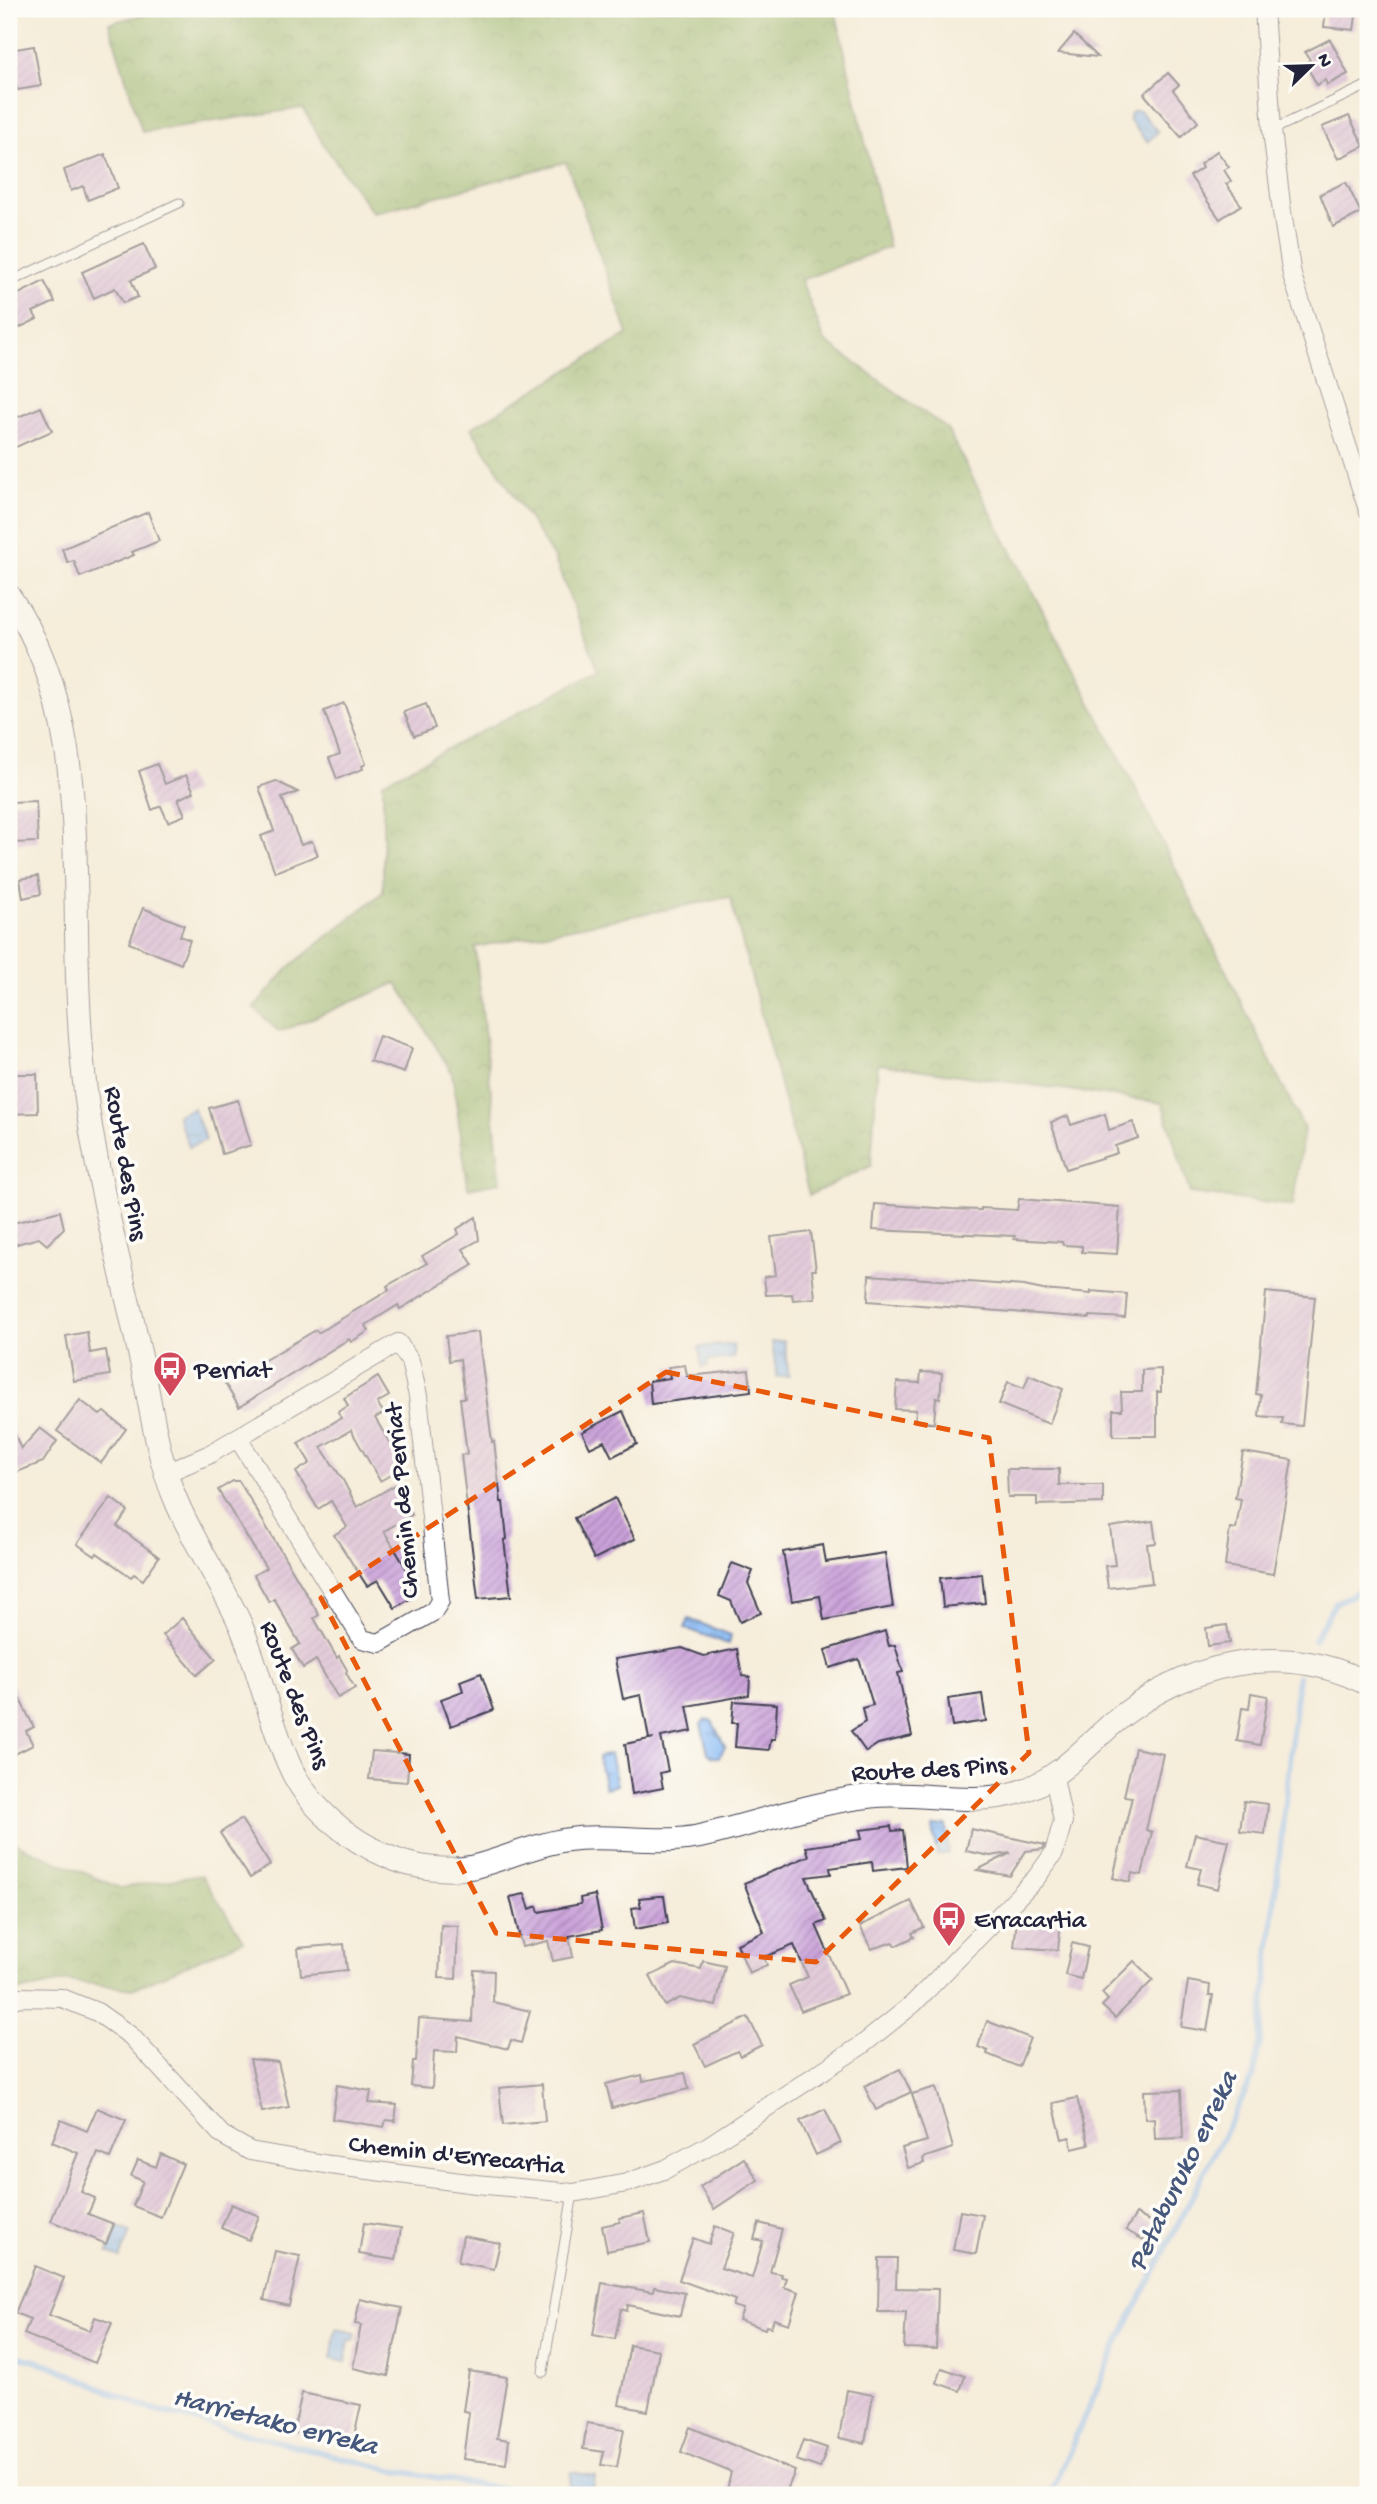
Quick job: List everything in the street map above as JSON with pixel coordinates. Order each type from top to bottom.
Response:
[{"type":"street","points":[[1266,9],[1264,19],[1272,130],[1292,275],[1368,510]]},
{"type":"street","name":"Route des Pins","points":[[9,596],[37,644],[57,702],[68,764],[75,829],[77,963],[87,1102],[104,1202],[166,1473],[190,1531],[240,1624],[289,1767],[312,1802],[346,1833],[372,1850],[401,1863],[469,1868],[540,1844],[591,1836],[642,1840],[692,1838],[824,1802],[880,1795],[968,1799],[1009,1795],[1054,1777],[1116,1721],[1155,1693],[1220,1666],[1265,1661],[1313,1663],[1349,1674],[1368,1684]]},
{"type":"street","name":"Chemin de Perriat","points":[[166,1473],[208,1455],[398,1343],[410,1361],[418,1396],[440,1601],[433,1612],[379,1643],[362,1639],[238,1438]]},
{"type":"street","name":"Chemin d'Errecartia","points":[[9,2000],[20,1997],[62,1998],[97,2012],[131,2036],[222,2135],[250,2151],[330,2165],[476,2184],[573,2193],[627,2183],[666,2169],[708,2146],[862,2045],[913,2004],[1036,1878],[1054,1853],[1063,1821],[1054,1777]]},
{"type":"lane","points":[[1272,130],[1368,85]]},
{"type":"lane","points":[[9,282],[179,203]]},
{"type":"lane","points":[[543,2372],[573,2193]]},
{"type":"highlighted area","points":[[666,1372],[989,1438],[1029,1753],[816,1962],[496,1933],[321,1598]]},
{"type":"green space","points":[[166,9],[835,9],[889,247],[801,280],[825,341],[947,429],[1135,787],[1304,1129],[1293,1206],[1190,1193],[1162,1103],[878,1064],[871,1166],[809,1195],[730,897],[475,947],[501,1182],[468,1188],[452,1073],[397,983],[279,1032],[254,1008],[288,968],[383,892],[383,782],[599,671],[554,558],[471,428],[628,334],[566,162],[373,213],[323,144],[303,108],[142,132],[109,23]]},
{"type":"green space","points":[[9,1836],[19,1845],[120,1888],[201,1875],[244,1940],[133,1989],[68,1981],[9,1993]]},
{"type":"water","points":[[1134,111],[1140,111],[1158,132],[1147,142],[1129,120]]},
{"type":"water","points":[[193,1108],[206,1140],[189,1147],[177,1115]]},
{"type":"water","points":[[784,1341],[789,1376],[777,1377],[772,1342]]},
{"type":"water","points":[[733,1344],[734,1358],[707,1361],[708,1366],[702,1367],[699,1347]]},
{"type":"water","points":[[689,1619],[731,1635],[728,1644],[685,1628]]},
{"type":"water","points":[[705,1720],[712,1721],[725,1747],[719,1757],[708,1753],[701,1724]]},
{"type":"water","points":[[610,1754],[617,1785],[605,1788],[598,1757]]},
{"type":"water","points":[[946,1825],[949,1853],[937,1855],[933,1827]]},
{"type":"water","points":[[118,2227],[130,2232],[120,2258],[108,2253]]},
{"type":"water","points":[[336,2329],[356,2333],[354,2341],[349,2340],[346,2362],[331,2359]]},
{"type":"water","points":[[571,2472],[595,2476],[593,2491],[569,2487]]},
{"type":"building","points":[[1326,9],[1357,9],[1354,30],[1324,27]]},
{"type":"building","points":[[1074,34],[1098,57],[1058,53]]},
{"type":"building","points":[[1330,39],[1348,74],[1327,85],[1325,80],[1317,85],[1305,63],[1310,60],[1305,52]]},
{"type":"building","points":[[34,46],[41,86],[17,90],[10,50]]},
{"type":"building","points":[[1168,73],[1179,85],[1173,90],[1198,122],[1181,137],[1144,94]]},
{"type":"building","points":[[1349,116],[1364,146],[1338,159],[1322,127]]},
{"type":"building","points":[[1217,151],[1229,167],[1224,170],[1231,181],[1226,184],[1241,205],[1220,219],[1190,176],[1202,168],[1200,164]]},
{"type":"building","points":[[105,154],[118,188],[88,200],[83,186],[71,191],[64,170]]},
{"type":"building","points":[[1346,182],[1361,213],[1333,227],[1320,194]]},
{"type":"building","points":[[144,244],[155,269],[131,280],[138,297],[123,303],[115,288],[94,298],[82,272]]},
{"type":"building","points":[[44,281],[55,302],[33,312],[37,319],[9,333],[9,299]]},
{"type":"building","points":[[41,407],[52,431],[9,450],[9,421]]},
{"type":"building","points":[[148,512],[159,541],[132,552],[134,555],[80,577],[74,561],[68,563],[62,549]]},
{"type":"building","points":[[344,703],[366,764],[362,766],[363,769],[337,779],[329,758],[340,754],[324,711]]},
{"type":"building","points":[[426,704],[435,728],[414,736],[404,712]]},
{"type":"building","points":[[157,764],[165,784],[186,775],[194,792],[178,799],[185,815],[168,822],[161,806],[152,810],[139,771]]},
{"type":"building","points":[[276,781],[298,792],[282,798],[301,845],[312,841],[318,855],[275,872],[261,836],[274,831],[259,787]]},
{"type":"building","points":[[36,801],[38,842],[11,843],[10,802]]},
{"type":"building","points":[[38,876],[41,894],[23,898],[20,879]]},
{"type":"building","points":[[143,908],[184,925],[180,936],[190,940],[181,964],[129,943]]},
{"type":"building","points":[[379,1036],[412,1048],[404,1073],[370,1061]]},
{"type":"building","points":[[9,1074],[37,1074],[38,1113],[9,1114]]},
{"type":"building","points":[[238,1100],[251,1145],[222,1154],[209,1108]]},
{"type":"building","points":[[1105,1114],[1109,1130],[1133,1122],[1138,1138],[1115,1146],[1117,1153],[1066,1169],[1051,1122],[1068,1116],[1071,1125]]},
{"type":"building","points":[[1019,1199],[1120,1207],[1117,1254],[1082,1252],[1082,1246],[1014,1239],[1015,1236],[873,1230],[875,1204],[1017,1210]]},
{"type":"building","points":[[60,1211],[64,1228],[47,1245],[39,1238],[9,1246],[9,1224]]},
{"type":"building","points":[[476,1217],[479,1240],[463,1249],[473,1265],[400,1309],[398,1305],[366,1325],[369,1331],[351,1342],[349,1339],[239,1407],[223,1380],[249,1365],[251,1368],[316,1330],[318,1333],[389,1290],[387,1286],[427,1263],[422,1256],[459,1234],[457,1229]]},
{"type":"building","points":[[811,1232],[816,1270],[812,1270],[815,1298],[793,1300],[792,1294],[766,1295],[764,1277],[776,1275],[771,1237]]},
{"type":"building","points":[[869,1275],[1024,1286],[1091,1294],[1091,1291],[1127,1294],[1125,1318],[1090,1318],[868,1301]]},
{"type":"building","points":[[1266,1292],[1315,1297],[1302,1426],[1282,1424],[1283,1418],[1259,1416],[1261,1395],[1256,1394]]},
{"type":"building","points":[[87,1332],[90,1353],[106,1350],[110,1375],[74,1381],[66,1336]]},
{"type":"building","points":[[478,1332],[492,1442],[494,1441],[503,1502],[507,1539],[504,1540],[511,1596],[478,1599],[461,1455],[467,1454],[460,1398],[465,1398],[460,1359],[449,1361],[446,1336]]},
{"type":"building","points":[[685,1365],[687,1376],[749,1370],[751,1391],[651,1404],[649,1381],[670,1378],[668,1367]]},
{"type":"building","points":[[1161,1369],[1161,1392],[1157,1392],[1157,1436],[1113,1436],[1113,1410],[1122,1410],[1121,1392],[1142,1392],[1142,1370]]},
{"type":"building","points":[[921,1372],[942,1373],[940,1398],[936,1397],[934,1423],[915,1421],[916,1410],[895,1409],[897,1382],[920,1383]]},
{"type":"building","points":[[1029,1375],[1063,1389],[1049,1424],[999,1404],[1008,1382],[1024,1388]]},
{"type":"building","points":[[378,1377],[389,1396],[377,1403],[384,1413],[375,1418],[398,1457],[395,1459],[401,1469],[380,1481],[351,1430],[321,1447],[357,1507],[395,1485],[412,1515],[384,1531],[415,1583],[413,1597],[395,1608],[378,1580],[367,1586],[334,1535],[347,1527],[331,1501],[318,1509],[296,1472],[310,1463],[298,1443],[341,1418],[338,1412],[348,1406],[344,1398]]},
{"type":"building","points":[[80,1400],[100,1415],[104,1412],[126,1429],[101,1463],[57,1431]]},
{"type":"building","points":[[623,1411],[637,1444],[612,1457],[604,1441],[590,1448],[582,1432]]},
{"type":"building","points":[[9,1421],[21,1449],[40,1428],[57,1441],[43,1462],[9,1475]]},
{"type":"building","points":[[1243,1452],[1292,1460],[1273,1574],[1225,1566],[1230,1528],[1236,1529],[1241,1499],[1235,1498]]},
{"type":"building","points":[[1007,1469],[1059,1469],[1059,1485],[1103,1485],[1103,1503],[1037,1505],[1037,1497],[1008,1497]]},
{"type":"building","points":[[233,1481],[239,1481],[319,1615],[314,1618],[347,1670],[346,1673],[355,1688],[338,1698],[316,1660],[303,1668],[292,1649],[300,1644],[274,1599],[269,1602],[254,1575],[266,1568],[218,1490]]},
{"type":"building","points":[[111,1498],[128,1511],[117,1526],[159,1557],[143,1580],[134,1574],[131,1577],[97,1553],[95,1556],[77,1544]]},
{"type":"building","points":[[615,1498],[635,1539],[594,1559],[574,1518]]},
{"type":"building","points":[[1153,1521],[1156,1543],[1147,1544],[1152,1583],[1108,1588],[1105,1566],[1115,1565],[1110,1527]]},
{"type":"building","points":[[823,1545],[826,1562],[885,1553],[893,1607],[824,1620],[820,1596],[792,1601],[783,1552]]},
{"type":"building","points":[[732,1563],[753,1571],[748,1583],[761,1613],[740,1622],[731,1601],[719,1596]]},
{"type":"building","points":[[982,1574],[985,1603],[943,1607],[940,1578]]},
{"type":"building","points":[[182,1618],[216,1659],[197,1675],[163,1635]]},
{"type":"building","points":[[1227,1625],[1230,1643],[1208,1646],[1206,1628]]},
{"type":"building","points":[[885,1631],[889,1646],[895,1645],[903,1672],[898,1673],[912,1736],[878,1744],[866,1752],[851,1731],[865,1722],[862,1708],[873,1705],[859,1659],[830,1668],[825,1650]]},
{"type":"building","points":[[682,1648],[704,1656],[737,1649],[742,1676],[750,1677],[749,1695],[687,1706],[692,1731],[661,1737],[668,1771],[660,1773],[663,1788],[632,1794],[625,1744],[654,1738],[649,1739],[641,1695],[623,1699],[615,1659]]},
{"type":"building","points":[[481,1673],[494,1710],[451,1726],[441,1699],[463,1691],[460,1681]]},
{"type":"building","points":[[9,1678],[34,1727],[26,1731],[33,1745],[9,1757]]},
{"type":"building","points":[[1251,1693],[1268,1696],[1260,1745],[1237,1741],[1242,1708],[1249,1709]]},
{"type":"building","points":[[982,1694],[986,1721],[952,1726],[948,1699]]},
{"type":"building","points":[[734,1701],[777,1704],[775,1739],[771,1739],[769,1750],[735,1747],[737,1723],[732,1723]]},
{"type":"building","points":[[1135,1748],[1163,1754],[1146,1830],[1152,1832],[1142,1875],[1132,1873],[1130,1882],[1113,1878],[1132,1797],[1124,1796]]},
{"type":"building","points":[[372,1751],[409,1754],[407,1782],[369,1779]]},
{"type":"building","points":[[1244,1801],[1268,1804],[1265,1834],[1240,1831]]},
{"type":"building","points":[[241,1819],[270,1865],[250,1878],[220,1833]]},
{"type":"building","points":[[891,1826],[892,1831],[903,1830],[907,1867],[873,1871],[872,1862],[830,1868],[831,1874],[806,1877],[826,1921],[816,1925],[846,1994],[801,2011],[789,1985],[808,1977],[794,1945],[764,1957],[767,1965],[749,1973],[737,1944],[764,1932],[744,1883],[809,1856],[806,1847],[862,1839],[860,1830]]},
{"type":"building","points":[[971,1829],[1045,1845],[1043,1849],[1026,1851],[1010,1876],[977,1870],[1011,1853],[990,1856],[966,1851]]},
{"type":"building","points":[[1195,1834],[1229,1841],[1218,1889],[1197,1884],[1201,1869],[1187,1866]]},
{"type":"building","points":[[525,1894],[530,1909],[537,1906],[539,1912],[581,1904],[580,1898],[595,1895],[602,1930],[569,1936],[573,1957],[553,1961],[548,1941],[522,1947],[510,1897]]},
{"type":"building","points":[[664,1896],[668,1923],[635,1929],[632,1908],[641,1907],[639,1898]]},
{"type":"building","points":[[911,1901],[924,1927],[912,1933],[914,1937],[895,1946],[893,1942],[871,1949],[860,1926]]},
{"type":"building","points":[[1017,1920],[1061,1923],[1058,1950],[1014,1947]]},
{"type":"building","points":[[441,1925],[458,1926],[456,1979],[439,1978]]},
{"type":"building","points":[[1072,1943],[1088,1947],[1081,1979],[1065,1975]]},
{"type":"building","points":[[344,1944],[347,1970],[301,1975],[298,1948]]},
{"type":"building","points":[[703,1961],[725,1966],[716,2006],[680,1998],[665,2006],[650,1976],[675,1964],[701,1969]]},
{"type":"building","points":[[1134,1961],[1153,1980],[1115,2018],[1102,2006],[1108,2000],[1102,1993]]},
{"type":"building","points":[[474,1970],[494,1971],[493,2002],[530,2011],[521,2043],[511,2040],[508,2049],[458,2036],[457,2052],[434,2051],[432,2088],[411,2086],[419,2018],[472,2022]]},
{"type":"building","points":[[1188,1981],[1210,1985],[1209,1995],[1213,1995],[1207,2031],[1181,2027]]},
{"type":"building","points":[[748,2017],[762,2045],[740,2056],[737,2051],[705,2066],[694,2044]]},
{"type":"building","points":[[987,2021],[1030,2038],[1019,2067],[987,2054],[988,2051],[978,2047]]},
{"type":"building","points":[[250,2059],[278,2062],[289,2107],[262,2112]]},
{"type":"building","points":[[900,2069],[911,2092],[876,2110],[864,2086]]},
{"type":"building","points":[[685,2073],[689,2089],[612,2108],[606,2084],[642,2075],[643,2081]]},
{"type":"building","points":[[542,2084],[545,2121],[503,2125],[499,2088]]},
{"type":"building","points":[[337,2085],[371,2091],[369,2103],[397,2105],[395,2121],[386,2120],[384,2127],[332,2119]]},
{"type":"building","points":[[936,2087],[953,2148],[923,2158],[924,2163],[908,2168],[902,2148],[927,2141],[912,2094]]},
{"type":"building","points":[[1181,2090],[1183,2138],[1155,2139],[1154,2118],[1145,2119],[1144,2091]]},
{"type":"building","points":[[1077,2098],[1089,2145],[1072,2149],[1070,2137],[1062,2139],[1053,2103]]},
{"type":"building","points":[[97,2108],[126,2120],[110,2158],[98,2153],[81,2192],[95,2198],[88,2214],[114,2224],[106,2244],[51,2221],[78,2153],[52,2142],[61,2120],[87,2131]]},
{"type":"building","points":[[825,2109],[841,2143],[816,2155],[800,2121]]},
{"type":"building","points":[[161,2154],[183,2164],[161,2217],[133,2206],[143,2181],[131,2176],[138,2160],[156,2167]]},
{"type":"building","points":[[744,2158],[758,2180],[714,2209],[700,2187]]},
{"type":"building","points":[[231,2204],[259,2216],[249,2240],[221,2228]]},
{"type":"building","points":[[960,2211],[983,2215],[976,2254],[953,2250]]},
{"type":"building","points":[[644,2213],[650,2242],[607,2251],[602,2226],[620,2222],[619,2218]]},
{"type":"building","points":[[1136,2214],[1153,2223],[1143,2240],[1126,2230]]},
{"type":"building","points":[[364,2223],[401,2228],[396,2260],[359,2254]]},
{"type":"building","points":[[759,2223],[782,2229],[770,2272],[782,2274],[781,2277],[787,2278],[784,2287],[799,2292],[789,2324],[774,2319],[771,2327],[766,2326],[765,2329],[739,2320],[743,2309],[733,2306],[735,2300],[679,2280],[693,2238],[709,2244],[715,2226],[734,2233],[721,2268],[752,2278],[763,2241],[754,2239]]},
{"type":"building","points":[[463,2236],[500,2243],[494,2269],[458,2262]]},
{"type":"building","points":[[275,2251],[300,2256],[289,2306],[264,2300]]},
{"type":"building","points":[[879,2258],[897,2258],[896,2288],[938,2289],[936,2349],[904,2348],[906,2312],[878,2312]]},
{"type":"building","points":[[35,2266],[64,2278],[49,2315],[90,2331],[95,2317],[112,2323],[95,2363],[24,2334],[30,2319],[15,2313]]},
{"type":"building","points":[[602,2283],[653,2292],[654,2287],[685,2293],[680,2316],[628,2305],[627,2311],[621,2309],[615,2339],[593,2335]]},
{"type":"building","points":[[360,2299],[402,2308],[388,2376],[353,2368],[361,2325],[355,2324]]},
{"type":"building","points":[[630,2345],[659,2350],[648,2411],[619,2405]]},
{"type":"building","points":[[942,2368],[965,2376],[960,2391],[937,2383]]},
{"type":"building","points":[[469,2371],[507,2377],[497,2438],[509,2440],[506,2464],[463,2459],[469,2412],[463,2411]]},
{"type":"building","points":[[847,2390],[873,2395],[865,2443],[839,2438]]},
{"type":"building","points":[[302,2393],[361,2405],[352,2445],[293,2432]]},
{"type":"building","points":[[587,2423],[624,2429],[617,2467],[601,2465],[604,2452],[583,2449]]},
{"type":"building","points":[[690,2427],[795,2471],[785,2495],[726,2495],[731,2472],[681,2452]]},
{"type":"building","points":[[803,2440],[827,2448],[820,2468],[796,2460]]},
{"type":"waterway","name":"Petaburuko erreka","points":[[1314,1640],[1335,1603],[1368,1587]]},
{"type":"waterway","name":"Petaburuko erreka","points":[[1050,2495],[1116,2346],[1253,2077],[1260,2042],[1298,1677]]},
{"type":"waterway","name":"Harrietako erreka","points":[[9,2354],[50,2365],[145,2407],[201,2422],[392,2470],[541,2495]]},
{"type":"place","name":"Perriat","points":[[170,1398]]},
{"type":"place","name":"Erracartia","points":[[949,1948]]}]
